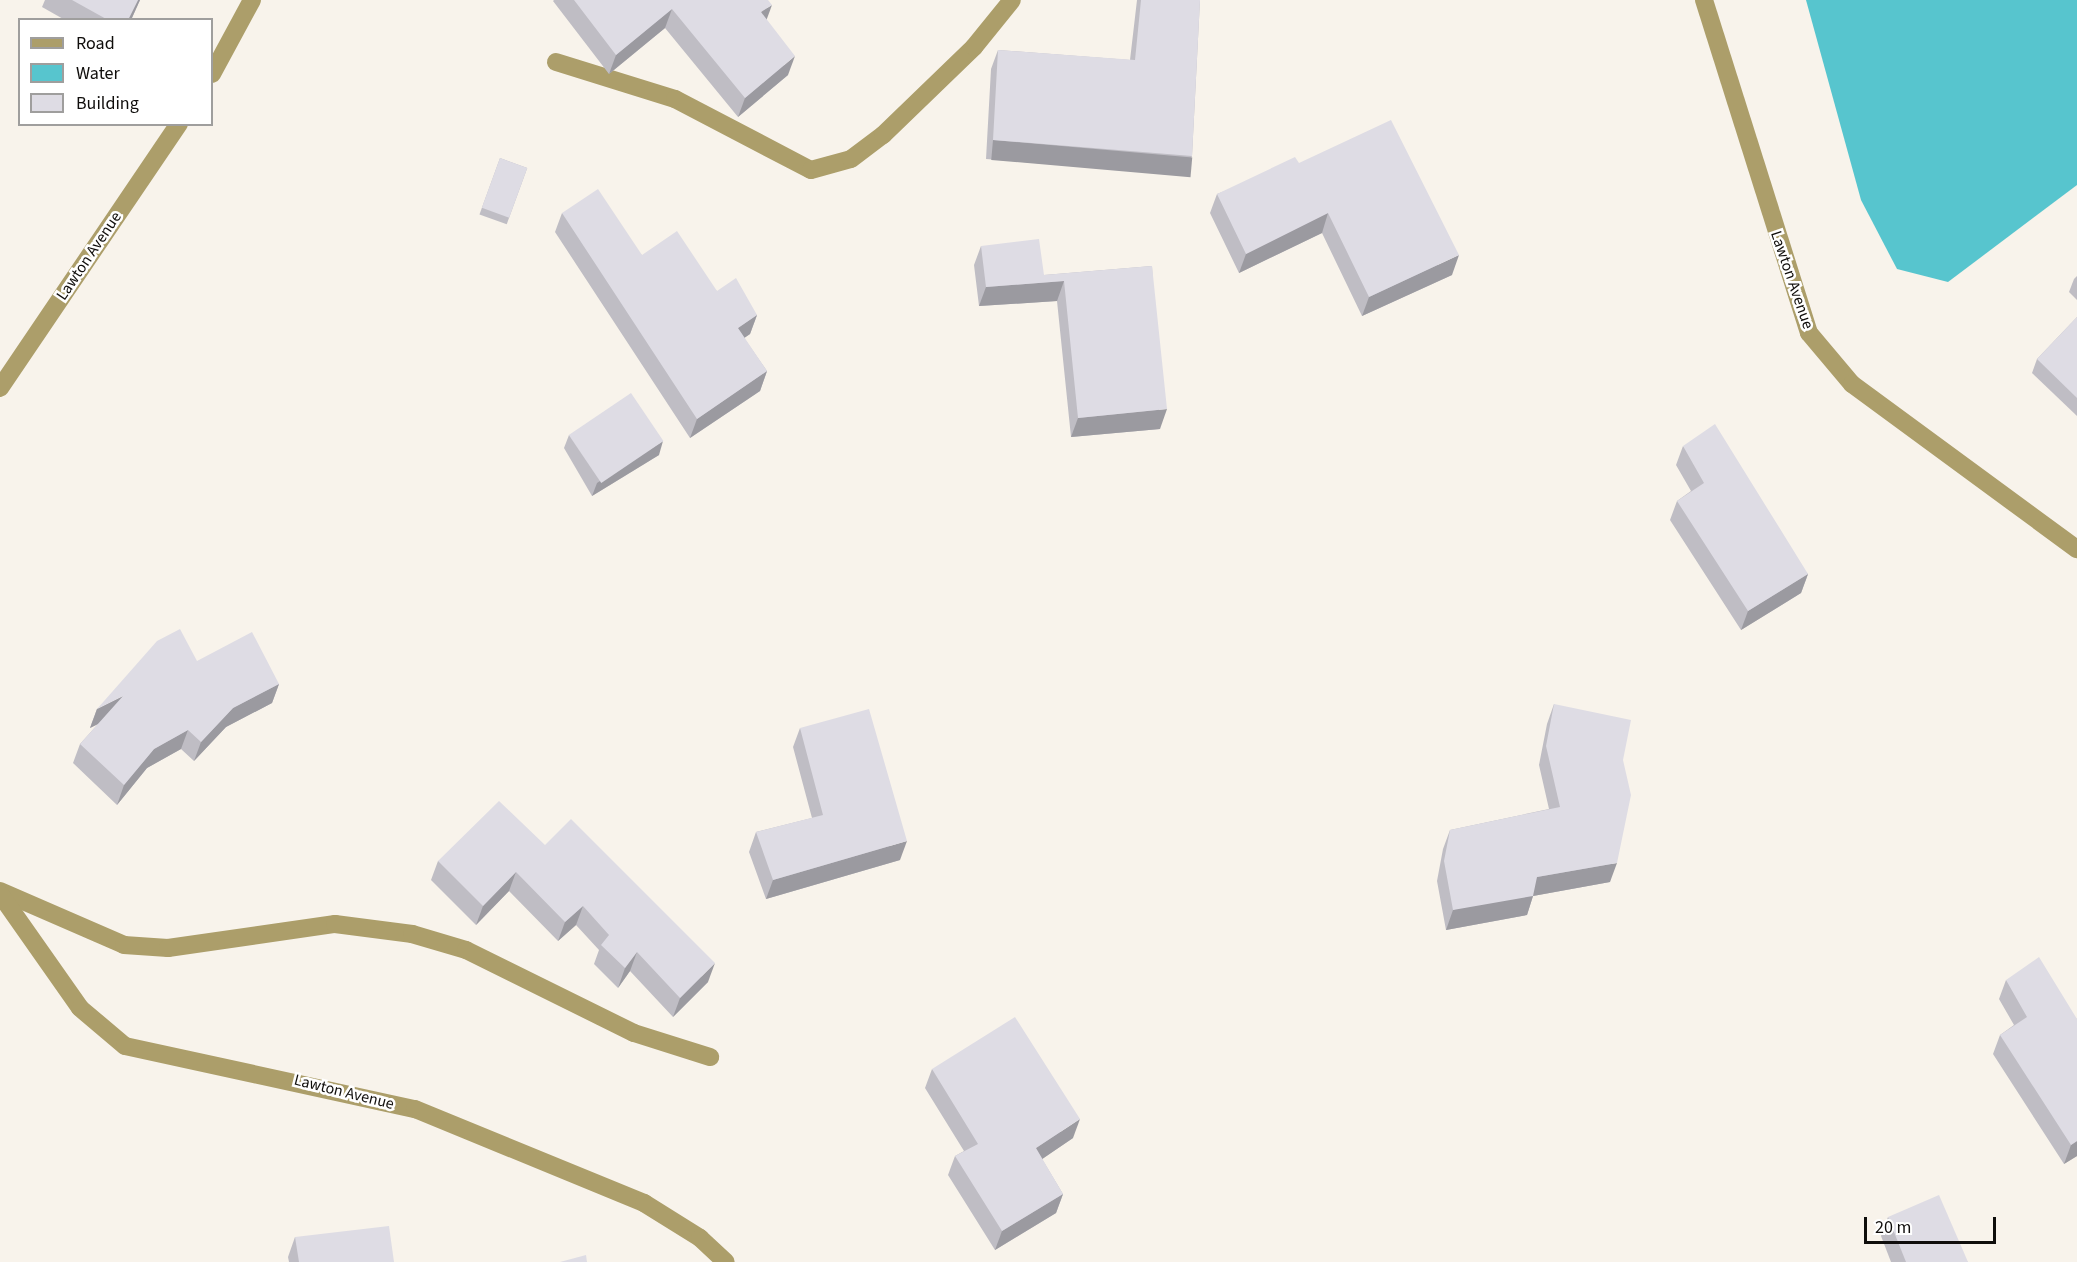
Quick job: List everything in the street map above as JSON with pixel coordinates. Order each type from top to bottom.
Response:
[{"type":"street","points":[[213,72],[252,0]]},
{"type":"street","points":[[556,62],[675,99],[811,170],[851,159],[883,135],[974,47],[1012,0]]},
{"type":"street","name":"Lawton Avenue","points":[[1704,0],[1809,333],[1852,384],[2077,549]]},
{"type":"street","name":"Lawton Avenue","points":[[0,388],[178,126]]},
{"type":"street","points":[[0,893],[124,945],[168,948],[335,924],[412,934],[466,950],[634,1033],[710,1057]]},
{"type":"street","name":"Lawton Avenue","points":[[0,893],[80,1008],[125,1047],[415,1109],[644,1203],[700,1238],[726,1262]]},
{"type":"water","points":[[1806,0],[2077,0],[2077,185],[1948,282],[1897,269],[1861,200]]},
{"type":"building","points":[[72,0],[138,0],[129,18],[104,18]]},
{"type":"building","points":[[574,0],[768,0],[772,5],[761,12],[795,56],[745,98],[672,9],[616,55]]},
{"type":"building","points":[[1141,0],[1200,0],[1192,156],[993,140],[998,50],[1135,60]]},
{"type":"building","points":[[1391,120],[1459,255],[1369,297],[1328,213],[1246,254],[1217,194],[1295,157],[1299,163]]},
{"type":"building","points":[[500,158],[527,168],[509,218],[482,208]]},
{"type":"building","points":[[598,189],[642,255],[677,231],[717,291],[736,278],[757,315],[738,328],[767,371],[697,419],[562,213]]},
{"type":"building","points":[[1039,239],[1044,275],[1152,266],[1167,409],[1078,418],[1064,281],[986,287],[981,246]]},
{"type":"building","points":[[2077,317],[2077,398],[2037,359]]},
{"type":"building","points":[[631,393],[663,441],[601,483],[569,435]]},
{"type":"building","points":[[1715,424],[1808,574],[1748,611],[1677,501],[1704,483],[1683,446]]},
{"type":"building","points":[[180,629],[197,661],[252,632],[279,684],[233,708],[201,742],[188,730],[154,749],[124,785],[80,744],[123,696],[97,709],[157,641]]},
{"type":"building","points":[[1554,704],[1631,720],[1623,760],[1631,795],[1617,863],[1537,877],[1533,896],[1453,910],[1444,861],[1450,830],[1560,807],[1546,746]]},
{"type":"building","points":[[869,709],[907,841],[773,880],[756,832],[823,815],[800,728]]},
{"type":"building","points":[[499,801],[545,845],[571,819],[715,963],[680,998],[637,952],[625,968],[601,945],[609,935],[583,906],[565,922],[516,872],[483,906],[438,861]]},
{"type":"building","points":[[2039,957],[2077,1019],[2077,1141],[2071,1145],[2000,1035],[2027,1017],[2006,980]]},
{"type":"building","points":[[1015,1017],[1080,1119],[1036,1148],[1063,1194],[1002,1231],[955,1156],[978,1144],[932,1069]]},
{"type":"building","points":[[1939,1195],[1968,1262],[1906,1262],[1888,1217]]},
{"type":"building","points":[[389,1226],[394,1262],[299,1262],[295,1237]]},
{"type":"building","points":[[586,1255],[587,1262],[560,1262]]}]
